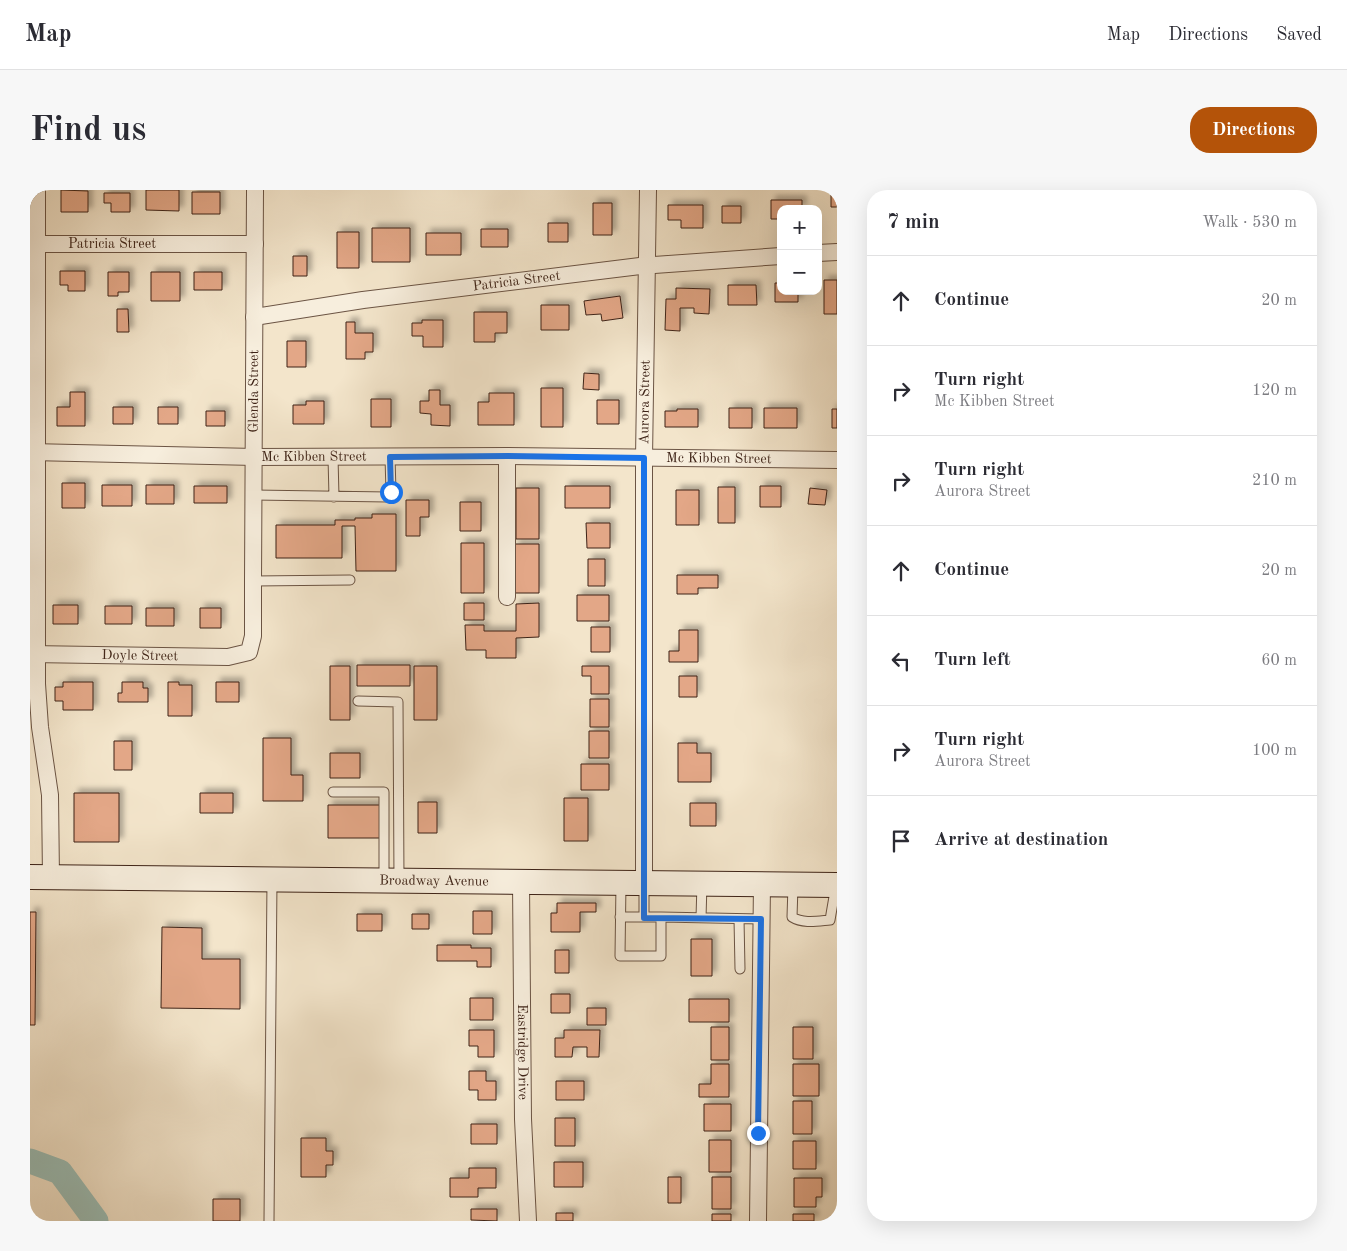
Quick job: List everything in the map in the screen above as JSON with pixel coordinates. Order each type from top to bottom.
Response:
[{"type":"main road","name":"Broadway Avenue","points":[[41,877],[836,885]]},
{"type":"street","points":[[37,190],[33,244],[33,654],[40,727],[50,795],[41,877]]},
{"type":"street","name":"Glenda Street","points":[[249,652],[253,636],[254,581],[255,190]]},
{"type":"street","name":"Aurora Street","points":[[644,883],[644,458],[648,190]]},
{"type":"street","name":"Patricia Street","points":[[33,244],[255,244]]},
{"type":"street","points":[[822,253],[837,252]]},
{"type":"street","name":"Patricia Street","points":[[254,317],[363,300],[647,266],[777,256]]},
{"type":"street","name":"Mc Kibben Street","points":[[33,452],[255,457],[508,456],[837,460]]},
{"type":"street","points":[[507,597],[508,456]]},
{"type":"street","name":"Doyle Street","points":[[33,654],[228,657],[249,652]]},
{"type":"street","name":"Eastridge Drive","points":[[521,882],[523,1119],[528,1221]]},
{"type":"street","points":[[758,1221],[762,884]]},
{"type":"lane","points":[[333,457],[334,497]]},
{"type":"lane","points":[[254,496],[388,497],[391,492],[390,457]]},
{"type":"lane","points":[[254,581],[350,580]]},
{"type":"lane","points":[[358,702],[398,702],[392,881]]},
{"type":"lane","points":[[333,792],[384,792],[392,881]]},
{"type":"lane","points":[[269,1221],[272,880]]},
{"type":"lane","points":[[621,883],[620,956],[660,956],[661,918]]},
{"type":"lane","points":[[644,883],[644,918]]},
{"type":"lane","points":[[701,918],[702,883]]},
{"type":"lane","points":[[793,884],[792,918],[799,921],[830,920],[836,885]]},
{"type":"lane","points":[[620,917],[761,919]]},
{"type":"lane","points":[[739,919],[740,969]]},
{"type":"building","points":[[61,190],[88,191],[88,212],[61,212]]},
{"type":"building","points":[[146,190],[179,190],[179,211],[146,210]]},
{"type":"building","points":[[831,190],[837,190],[837,207],[831,207]]},
{"type":"building","points":[[192,192],[220,192],[220,214],[192,214]]},
{"type":"building","points":[[104,193],[130,193],[130,212],[111,212],[111,203],[104,203]]},
{"type":"building","points":[[771,200],[802,200],[802,205],[777,205],[777,219],[771,219]]},
{"type":"building","points":[[593,203],[612,203],[612,235],[593,235]]},
{"type":"building","points":[[668,205],[703,205],[703,228],[681,228],[681,220],[668,220]]},
{"type":"building","points":[[722,206],[741,206],[741,223],[722,223]]},
{"type":"building","points":[[548,223],[568,223],[568,242],[548,242]]},
{"type":"building","points":[[372,228],[410,228],[410,262],[372,262]]},
{"type":"building","points":[[481,229],[508,229],[508,247],[481,247]]},
{"type":"building","points":[[337,232],[359,232],[359,268],[337,268]]},
{"type":"building","points":[[426,233],[461,233],[461,255],[426,255]]},
{"type":"building","points":[[293,256],[307,256],[307,276],[293,276]]},
{"type":"building","points":[[60,271],[85,271],[85,291],[68,291],[68,285],[60,285]]},
{"type":"building","points":[[108,272],[129,272],[129,292],[118,292],[118,296],[108,296]]},
{"type":"building","points":[[151,272],[180,272],[180,301],[151,301]]},
{"type":"building","points":[[194,272],[222,272],[222,290],[194,290]]},
{"type":"building","points":[[824,280],[837,280],[837,314],[824,314]]},
{"type":"building","points":[[775,283],[777,283],[777,295],[798,295],[798,302],[775,302]]},
{"type":"building","points":[[728,285],[756,285],[757,305],[728,305]]},
{"type":"building","points":[[676,288],[710,289],[709,314],[694,313],[694,308],[680,308],[680,331],[665,330],[666,299],[676,299]]},
{"type":"building","points":[[620,296],[623,318],[602,321],[601,314],[586,315],[584,301]]},
{"type":"building","points":[[541,305],[569,305],[569,330],[541,330]]},
{"type":"building","points":[[117,309],[128,309],[129,332],[117,332]]},
{"type":"building","points":[[474,312],[507,312],[507,333],[495,333],[495,342],[474,342]]},
{"type":"building","points":[[422,320],[443,320],[443,347],[423,347],[423,336],[412,336],[412,323],[422,323]]},
{"type":"building","points":[[346,322],[355,322],[355,333],[373,333],[373,352],[365,352],[365,359],[346,359]]},
{"type":"building","points":[[287,341],[306,341],[306,367],[287,367]]},
{"type":"building","points":[[584,373],[599,374],[599,390],[583,389]]},
{"type":"building","points":[[541,388],[563,388],[563,427],[541,427]]},
{"type":"building","points":[[429,390],[440,390],[440,405],[450,405],[450,426],[431,425],[431,414],[420,413],[420,401],[429,401]]},
{"type":"building","points":[[70,392],[85,392],[85,426],[57,426],[57,407],[70,407]]},
{"type":"building","points":[[489,393],[514,393],[514,425],[478,425],[478,402],[489,402]]},
{"type":"building","points":[[371,399],[391,399],[391,427],[371,427]]},
{"type":"building","points":[[597,400],[619,400],[619,424],[597,424]]},
{"type":"building","points":[[306,401],[324,401],[324,424],[293,424],[293,405],[306,405]]},
{"type":"building","points":[[113,407],[133,407],[133,424],[113,424]]},
{"type":"building","points":[[158,407],[178,407],[178,424],[158,424]]},
{"type":"building","points":[[729,408],[752,408],[752,428],[729,428]]},
{"type":"building","points":[[764,408],[797,408],[797,428],[764,428]]},
{"type":"building","points":[[677,409],[698,409],[698,427],[665,427],[665,411],[677,411]]},
{"type":"building","points":[[832,409],[837,409],[837,428],[832,428]]},
{"type":"building","points":[[206,411],[225,411],[225,426],[206,426]]},
{"type":"building","points":[[62,483],[85,483],[85,508],[62,508]]},
{"type":"building","points":[[102,485],[132,485],[132,506],[102,506]]},
{"type":"building","points":[[146,485],[174,485],[174,504],[146,504]]},
{"type":"building","points":[[194,486],[227,486],[227,503],[194,503]]},
{"type":"building","points":[[565,486],[610,486],[610,508],[565,508]]},
{"type":"building","points":[[760,486],[781,486],[781,507],[760,507]]},
{"type":"building","points":[[718,487],[735,487],[735,523],[718,523]]},
{"type":"building","points":[[516,488],[539,488],[539,539],[516,539]]},
{"type":"building","points":[[810,488],[827,490],[825,505],[808,504]]},
{"type":"building","points":[[676,490],[699,490],[699,525],[676,525]]},
{"type":"building","points":[[406,500],[429,500],[429,517],[420,517],[420,536],[406,536]]},
{"type":"building","points":[[460,502],[481,502],[481,531],[460,531]]},
{"type":"building","points":[[372,514],[396,514],[396,571],[356,571],[355,526],[342,526],[342,558],[276,558],[276,525],[335,525],[335,520],[372,518]]},
{"type":"building","points":[[586,523],[610,523],[610,548],[587,548]]},
{"type":"building","points":[[461,543],[484,543],[484,593],[461,593]]},
{"type":"building","points":[[515,544],[539,544],[539,593],[515,593]]},
{"type":"building","points":[[588,559],[605,559],[605,586],[588,586]]},
{"type":"building","points":[[677,575],[718,575],[718,588],[698,588],[698,594],[677,594]]},
{"type":"building","points":[[577,595],[609,595],[609,621],[577,621]]},
{"type":"building","points":[[464,603],[484,603],[484,620],[464,620]]},
{"type":"building","points":[[539,603],[539,637],[516,638],[516,658],[486,658],[486,650],[466,650],[465,625],[484,625],[484,631],[516,631],[516,604]]},
{"type":"building","points":[[53,605],[78,605],[78,624],[53,624]]},
{"type":"building","points":[[105,606],[132,606],[132,624],[105,624]]},
{"type":"building","points":[[146,608],[174,608],[174,626],[146,626]]},
{"type":"building","points":[[200,608],[221,608],[221,628],[200,628]]},
{"type":"building","points":[[591,627],[610,627],[610,652],[591,652]]},
{"type":"building","points":[[679,630],[698,630],[698,662],[669,662],[669,651],[679,651]]},
{"type":"building","points":[[357,665],[410,665],[410,686],[357,686]]},
{"type":"building","points":[[330,666],[350,666],[350,720],[330,720]]},
{"type":"building","points":[[414,666],[437,666],[437,720],[414,720]]},
{"type":"building","points":[[582,666],[609,666],[609,694],[591,694],[591,676],[582,676]]},
{"type":"building","points":[[679,676],[697,676],[697,697],[679,697]]},
{"type":"building","points":[[63,682],[93,682],[93,710],[63,710],[63,701],[55,701],[55,687],[63,687]]},
{"type":"building","points":[[122,682],[143,682],[143,688],[148,688],[148,702],[118,702],[118,693],[122,693]]},
{"type":"building","points":[[168,682],[179,682],[179,685],[192,685],[192,716],[168,716]]},
{"type":"building","points":[[216,682],[239,682],[239,702],[216,702]]},
{"type":"building","points":[[590,699],[609,699],[609,727],[590,727]]},
{"type":"building","points":[[589,731],[609,731],[609,758],[589,758]]},
{"type":"building","points":[[263,738],[291,738],[291,775],[303,775],[303,801],[263,801]]},
{"type":"building","points":[[114,741],[132,741],[132,770],[114,770]]},
{"type":"building","points":[[678,743],[697,743],[697,753],[711,753],[711,782],[678,782]]},
{"type":"building","points":[[330,753],[360,753],[360,778],[330,778]]},
{"type":"building","points":[[581,764],[609,764],[609,790],[581,790]]},
{"type":"building","points":[[74,793],[119,793],[119,842],[74,842]]},
{"type":"building","points":[[200,793],[233,793],[233,813],[200,813]]},
{"type":"building","points":[[564,798],[588,798],[588,841],[564,841]]},
{"type":"building","points":[[418,802],[437,802],[437,833],[418,833]]},
{"type":"building","points":[[690,803],[716,803],[716,826],[690,826]]},
{"type":"building","points":[[328,805],[381,805],[381,838],[328,838]]},
{"type":"building","points":[[557,903],[596,903],[596,912],[580,912],[580,932],[551,932],[551,913],[557,913]]},
{"type":"building","points":[[473,911],[492,911],[492,934],[473,934]]},
{"type":"building","points":[[30,912],[36,912],[35,1025],[30,1025]]},
{"type":"building","points":[[357,914],[382,914],[382,931],[357,931]]},
{"type":"building","points":[[412,914],[429,914],[429,929],[412,929]]},
{"type":"building","points":[[162,927],[202,928],[202,959],[240,959],[240,1009],[161,1008]]},
{"type":"building","points":[[691,939],[712,939],[712,976],[691,976]]},
{"type":"building","points":[[437,945],[471,945],[471,948],[491,948],[491,967],[477,967],[477,961],[437,961]]},
{"type":"building","points":[[555,950],[569,950],[569,973],[555,973]]},
{"type":"building","points":[[551,994],[570,994],[570,1013],[551,1013]]},
{"type":"building","points":[[470,998],[493,998],[493,1020],[470,1020]]},
{"type":"building","points":[[689,999],[729,999],[729,1022],[689,1022]]},
{"type":"building","points":[[587,1008],[606,1008],[606,1025],[587,1025]]},
{"type":"building","points":[[711,1027],[729,1027],[729,1060],[711,1060]]},
{"type":"building","points":[[793,1027],[813,1027],[813,1059],[793,1059]]},
{"type":"building","points":[[469,1030],[494,1030],[494,1057],[478,1057],[478,1046],[469,1046]]},
{"type":"building","points":[[564,1030],[600,1030],[599,1057],[587,1057],[587,1047],[573,1047],[572,1057],[555,1057],[555,1038],[564,1038]]},
{"type":"building","points":[[711,1064],[729,1064],[729,1097],[699,1097],[699,1084],[711,1084]]},
{"type":"building","points":[[793,1064],[819,1064],[819,1096],[793,1096]]},
{"type":"building","points":[[469,1071],[486,1071],[486,1081],[496,1081],[496,1100],[478,1100],[478,1090],[469,1090]]},
{"type":"building","points":[[556,1081],[584,1081],[584,1100],[556,1100]]},
{"type":"building","points":[[793,1101],[812,1101],[812,1134],[793,1134]]},
{"type":"building","points":[[704,1104],[731,1104],[731,1131],[704,1131]]},
{"type":"building","points":[[555,1118],[575,1118],[575,1146],[555,1146]]},
{"type":"building","points":[[471,1124],[497,1124],[497,1144],[471,1144]]},
{"type":"building","points":[[301,1138],[326,1138],[326,1151],[333,1151],[333,1165],[326,1165],[326,1177],[301,1177]]},
{"type":"building","points":[[709,1140],[731,1140],[731,1172],[709,1172]]},
{"type":"building","points":[[793,1141],[816,1141],[816,1169],[793,1169]]},
{"type":"building","points":[[554,1162],[583,1162],[583,1187],[554,1187]]},
{"type":"building","points":[[469,1168],[496,1168],[496,1188],[478,1188],[478,1197],[450,1197],[450,1178],[469,1178]]},
{"type":"building","points":[[668,1177],[681,1177],[681,1203],[668,1203]]},
{"type":"building","points":[[712,1177],[731,1177],[731,1209],[712,1209]]},
{"type":"building","points":[[794,1178],[822,1178],[822,1197],[816,1197],[816,1207],[794,1207]]},
{"type":"building","points":[[213,1199],[240,1199],[240,1221],[213,1221]]},
{"type":"building","points":[[471,1209],[497,1209],[497,1221],[471,1220]]},
{"type":"building","points":[[556,1213],[573,1213],[573,1221],[556,1221]]},
{"type":"building","points":[[712,1214],[731,1214],[731,1221],[712,1221]]},
{"type":"building","points":[[793,1214],[814,1214],[814,1221],[793,1221]]},
{"type":"waterway","points":[[30,1161],[60,1172],[96,1221]]},
{"type":"route","points":[[391,492],[390,457],[644,458],[644,918],[761,919],[758,1133]]}]
